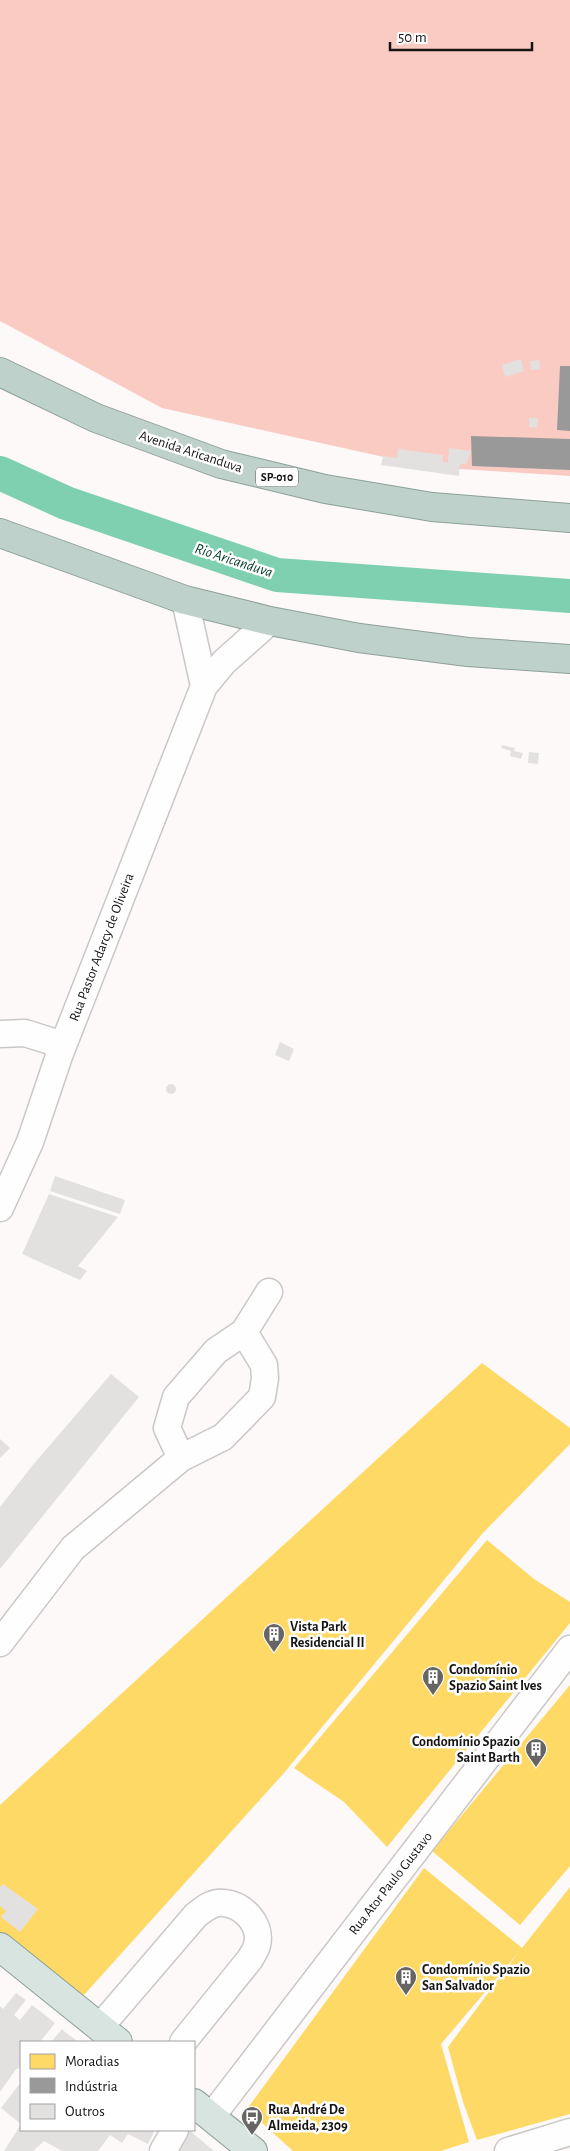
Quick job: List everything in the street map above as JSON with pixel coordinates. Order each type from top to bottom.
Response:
[{"type":"highway","name":"Avenida Aricanduva","points":[[0,372],[96,418],[221,464],[325,489],[432,507],[570,518]]},
{"type":"highway","points":[[0,533],[185,600],[270,621],[359,638],[468,652],[570,659]]},
{"type":"main road","points":[[0,1947],[109,2035]]},
{"type":"main road","points":[[202,2110],[253,2151]]},
{"type":"street","points":[[185,600],[204,686]]},
{"type":"street","name":"Rua Pastor Adarcy de Oliveira","points":[[0,1208],[30,1142],[63,1045],[204,686],[224,662],[270,621]]},
{"type":"street","points":[[0,1034],[25,1033],[63,1045]]},
{"type":"street","points":[[182,1458],[167,1428],[176,1396],[216,1351],[244,1332],[269,1292]]},
{"type":"street","points":[[0,1643],[73,1548],[182,1458],[223,1437],[262,1397],[265,1378],[264,1364],[244,1332]]},
{"type":"street","name":"Rua Ator Paulo Gustavo","points":[[202,2110],[570,1649]]},
{"type":"street","points":[[109,2035],[196,1916],[209,1905],[224,1902],[244,1910],[256,1927],[257,1944],[250,1959],[184,2041]]},
{"type":"street","points":[[164,2151],[174,2131]]},
{"type":"street","points":[[508,2151],[570,2132]]},
{"type":"shaded area","points":[[0,0],[570,0],[570,476],[429,467],[162,408],[0,321]]},
{"type":"building: Moradias","name":"Vista Park Residencial II","points":[[482,1363],[570,1428],[570,1444],[482,1534],[284,1773],[74,2006],[0,1943],[0,1805]]},
{"type":"building: Moradias","name":"Condomínio Spazio Saint Ives","points":[[487,1540],[534,1579],[570,1602],[570,1623],[387,1847],[344,1802],[294,1768]]},
{"type":"building: Moradias","name":"Condomínio Spazio Saint Barth","points":[[570,1685],[570,1866],[520,1925],[432,1851]]},
{"type":"building: Moradias","name":"Condomínio Spazio San Salvador","points":[[424,1868],[522,1948],[570,1887],[570,2114],[477,2140],[463,2102],[448,2047],[518,1953],[441,2044],[469,2142],[441,2151],[293,2151],[247,2109]]},
{"type":"building: Indústria","points":[[560,366],[570,366],[570,431],[557,430]]},
{"type":"building: Indústria","points":[[471,436],[570,439],[570,470],[472,466]]},
{"type":"building: Outros","points":[[521,359],[524,371],[505,377],[502,365]]},
{"type":"building: Outros","points":[[539,360],[540,369],[531,370],[530,361]]},
{"type":"building: Outros","points":[[529,418],[538,418],[537,428],[529,427]]},
{"type":"building: Outros","points":[[449,448],[471,451],[466,464],[460,464],[459,476],[381,465],[383,456],[397,458],[398,449],[443,455],[443,462],[448,463]]},
{"type":"building: Outros","points":[[502,745],[515,748],[514,751],[523,753],[521,759],[510,756],[511,751],[501,748]]},
{"type":"building: Outros","points":[[529,752],[539,753],[538,764],[528,763]]},
{"type":"building: Outros","points":[[280,1042],[294,1049],[289,1061],[275,1055]]},
{"type":"building: Outros","points":[[169,1084],[173,1084],[176,1089],[175,1093],[169,1094],[166,1091],[166,1087]]},
{"type":"building: Outros","points":[[55,1176],[125,1200],[120,1214],[50,1191]]},
{"type":"building: Outros","points":[[49,1194],[118,1217],[78,1266],[87,1271],[80,1280],[22,1254]]},
{"type":"building: Outros","points":[[111,1374],[139,1397],[0,1569],[0,1507],[32,1466]]},
{"type":"building: Outros","points":[[0,1439],[10,1448],[0,1458]]},
{"type":"building: Outros","points":[[3,1884],[38,1909],[20,1932],[1,1917],[6,1911],[0,1906],[0,1887]]},
{"type":"building: Outros","points":[[16,1993],[26,2000],[14,2015],[20,2020],[32,2005],[55,2023],[41,2041],[20,2041],[20,2067],[17,2068],[0,2092],[0,2006],[3,2009]]},
{"type":"building: Outros","points":[[62,2029],[78,2041],[52,2041]]},
{"type":"building: Outros","points":[[20,2083],[20,2123],[1,2108]]},
{"type":"building: Outros","points":[[20,2126],[20,2131],[154,2131],[148,2144],[128,2134],[122,2143],[110,2135],[98,2151],[62,2151],[44,2141],[33,2151],[4,2151]]},
{"type":"building: Outros","points":[[190,2131],[214,2151],[178,2151]]},
{"type":"waterway","name":"Rio Aricanduva","points":[[0,473],[66,503],[277,575],[570,596]]},
{"type":"place","name":"Vista Park Residencial II","points":[[274,1653]]},
{"type":"place","name":"Condomínio Spazio Saint Ives","points":[[433,1696]]},
{"type":"place","name":"Condomínio Spazio Saint Barth","points":[[536,1768]]},
{"type":"place","name":"Condomínio Spazio San Salvador","points":[[406,1996]]},
{"type":"place","name":"Rua André De Almeida, 2309","points":[[252,2136]]}]
